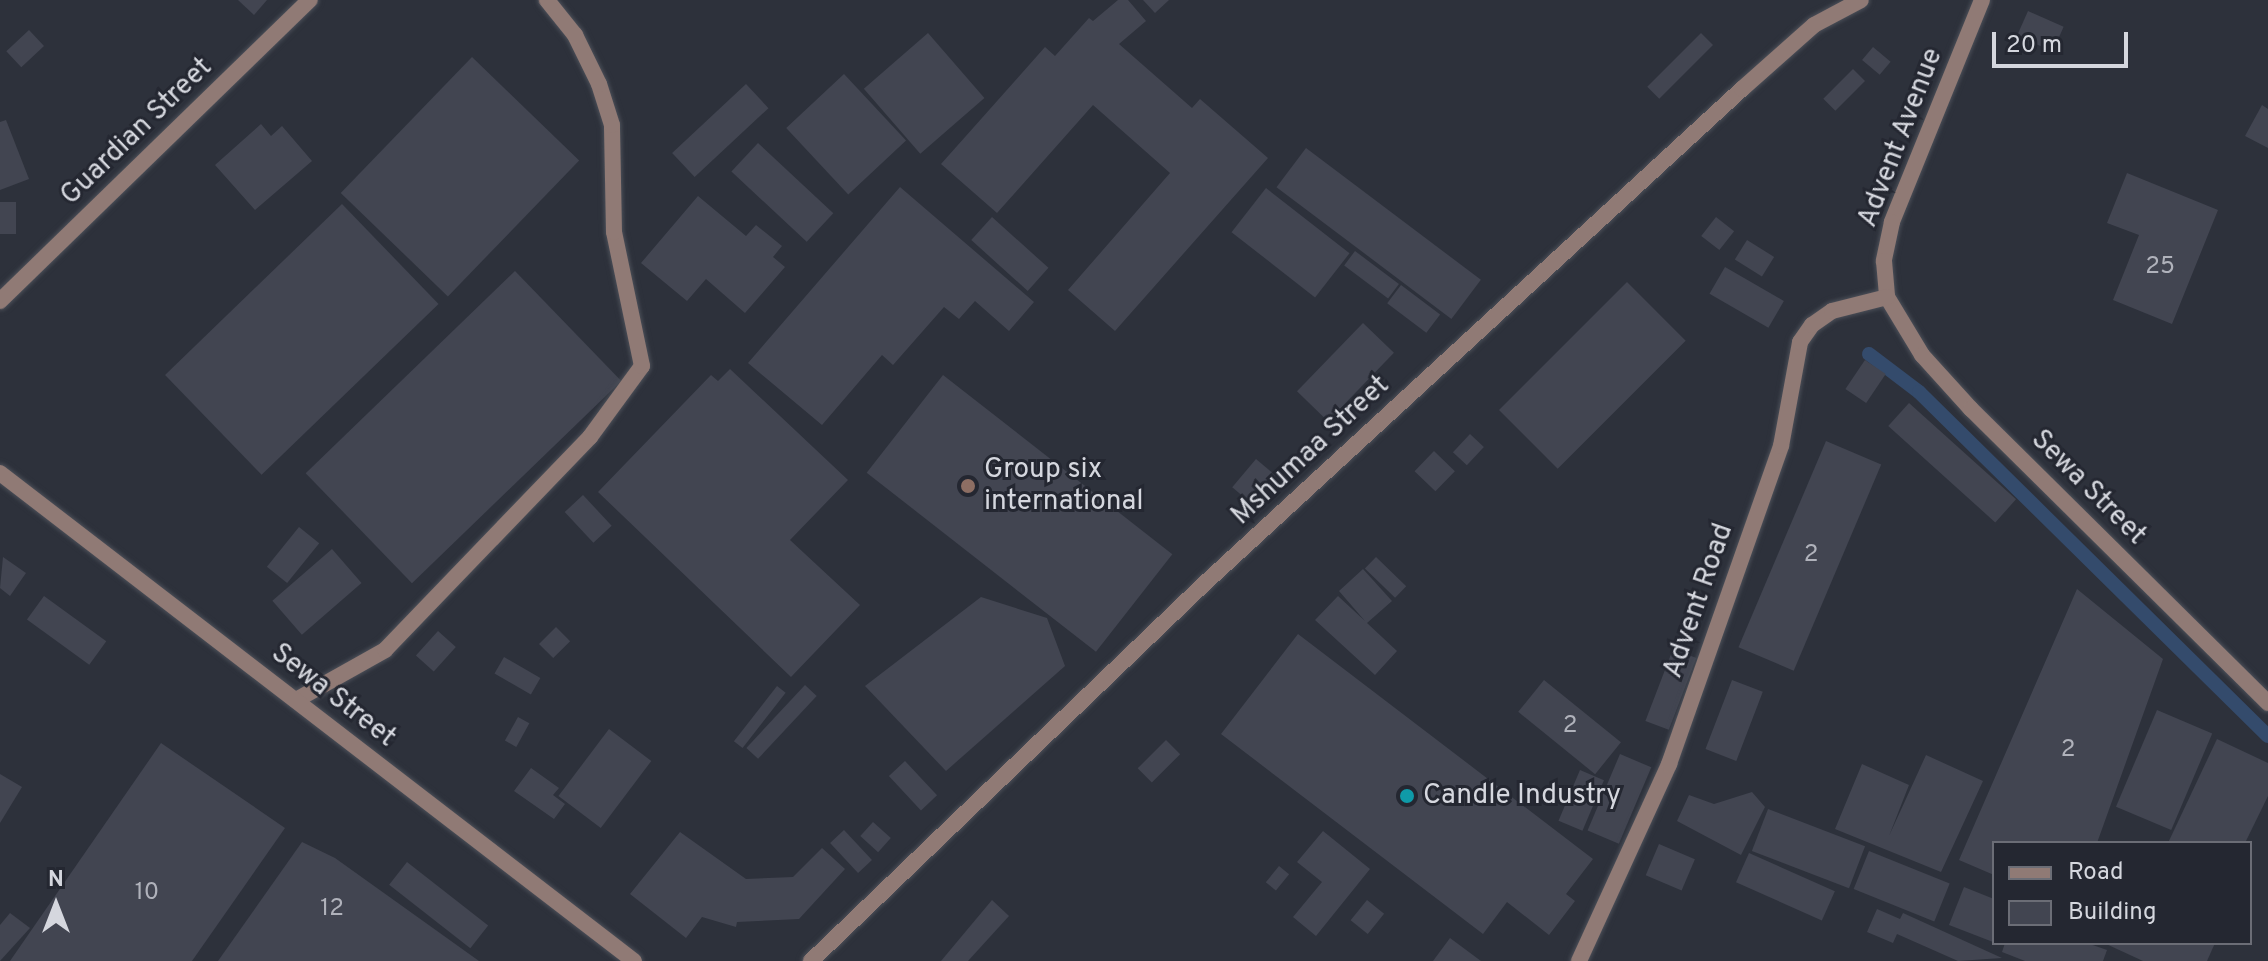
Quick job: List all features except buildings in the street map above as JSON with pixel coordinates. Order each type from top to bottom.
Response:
[{"type":"street","name":"Guardian Street","points":[[0,301],[310,0]]},
{"type":"street","points":[[296,700],[385,650],[590,437],[642,366],[614,232],[612,125],[575,35],[547,0]]},
{"type":"street","name":"Advent Avenue","points":[[1887,297],[1884,261],[1892,222],[1982,0]]},
{"type":"street","name":"Mshumaa Street","points":[[811,961],[1204,584],[1742,89],[1814,25],[1854,1]]},
{"type":"street","name":"Sewa Street","points":[[1887,297],[1922,355],[1971,409],[2268,703]]},
{"type":"street","name":"Advent Road","points":[[1579,961],[1669,764],[1781,446],[1800,342],[1812,325],[1832,311],[1887,297]]},
{"type":"street","name":"Sewa Street","points":[[0,473],[634,961]]},
{"type":"waterway","points":[[1869,354],[1919,392],[2268,736]]},
{"type":"place","name":"Group six international","points":[[968,486]]},
{"type":"place","name":"Candle Industry","points":[[1407,796]]}]
